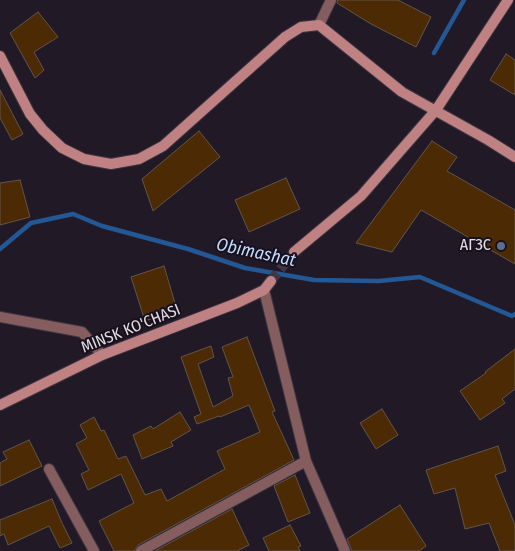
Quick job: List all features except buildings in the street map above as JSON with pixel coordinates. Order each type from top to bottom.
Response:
[{"type":"street","points":[[319,25],[331,0]]},
{"type":"street","points":[[294,252],[361,196],[436,110],[508,0]]},
{"type":"street","points":[[0,56],[30,114],[43,130],[62,148],[84,159],[110,164],[139,159],[163,146],[285,37],[301,27],[319,25],[402,92],[515,157]]},
{"type":"street","name":"MINSK KO'CHASI","points":[[0,405],[102,355],[237,303],[264,290],[271,281]]},
{"type":"street","points":[[264,290],[306,460],[345,551]]},
{"type":"street","points":[[0,317],[82,332],[102,355]]},
{"type":"street","points":[[141,551],[306,460]]},
{"type":"street","points":[[49,469],[94,551]]},
{"type":"waterway","points":[[434,53],[464,0]]},
{"type":"waterway","name":"Obimashat","points":[[0,249],[31,223],[73,214],[102,226],[188,249],[245,268],[314,280],[379,281],[420,277],[512,316],[515,314]]},
{"type":"tunnel","points":[[271,281],[294,252]]},
{"type":"place","name":"АГЗС","points":[[501,246]]}]
